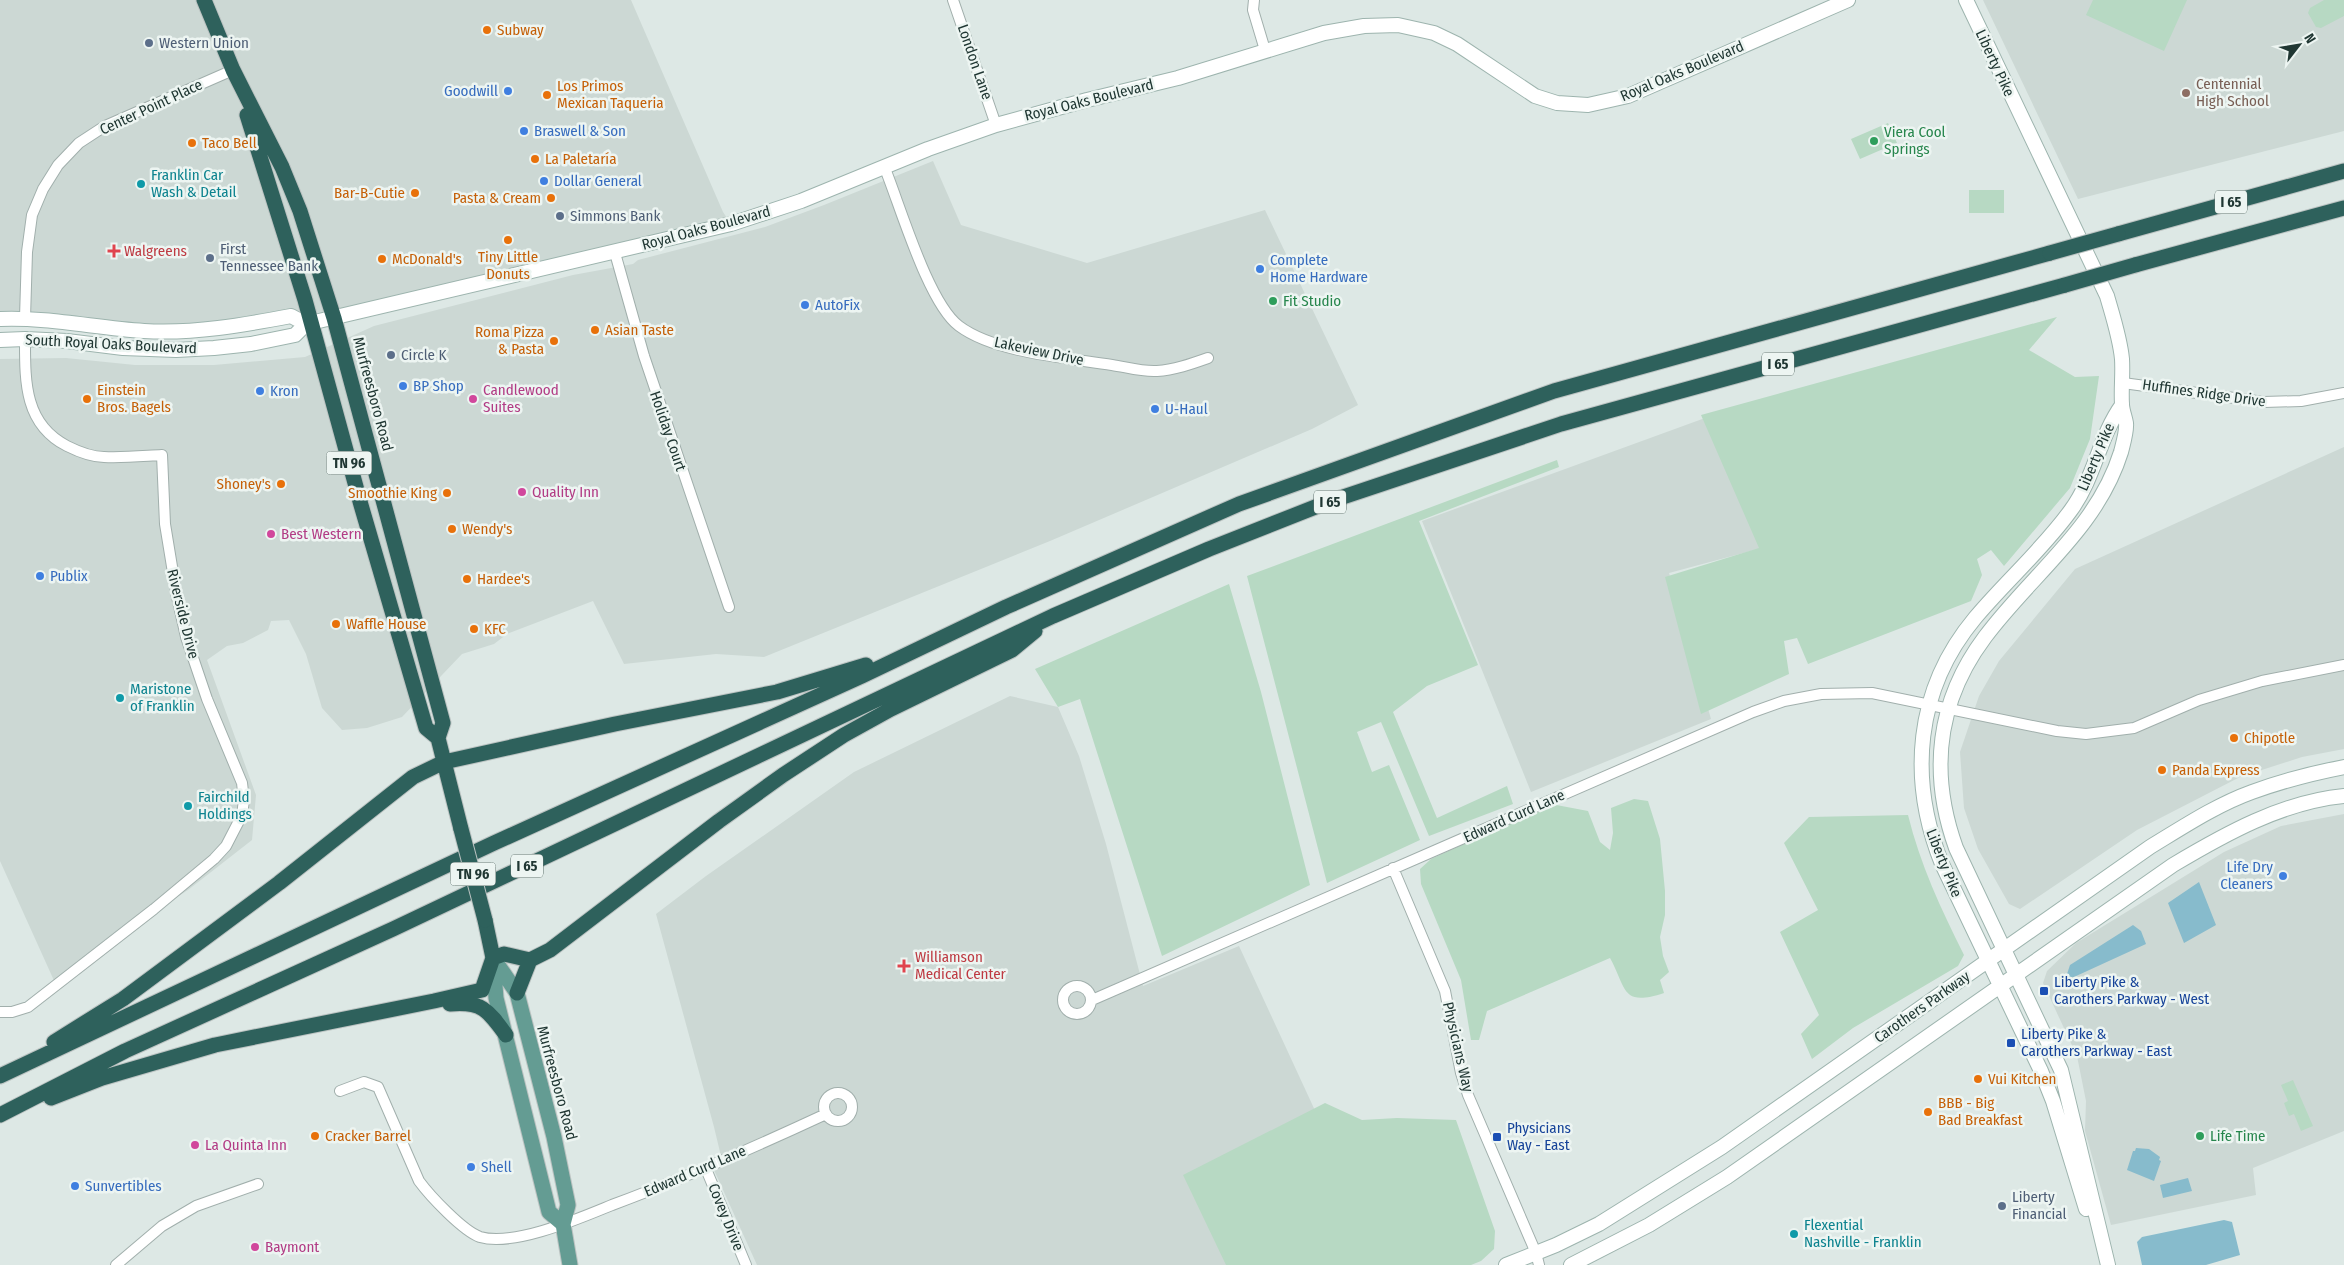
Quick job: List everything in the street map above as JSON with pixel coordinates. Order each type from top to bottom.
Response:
[{"type":"highway","name":"Murfreesboro Road","points":[[204,0],[233,70],[282,167],[300,211],[334,318],[443,723],[438,738],[493,958]]},
{"type":"highway","name":"Murfreesboro Road","points":[[233,70],[283,224],[308,324],[426,728],[438,738]]},
{"type":"highway","name":"I 65","points":[[0,1076],[494,843],[862,676],[1006,608],[1239,504],[1554,392],[2344,171]]},
{"type":"highway","name":"I 65","points":[[0,1115],[125,1051],[402,925],[1053,616],[1209,549],[1328,502],[1561,424],[2344,208]]},
{"type":"highway","points":[[0,1076],[123,999],[279,883],[413,777],[444,762],[615,724],[776,692],[858,668],[917,640],[1006,608]]},
{"type":"highway","points":[[0,1115],[102,1078],[215,1045],[482,990],[493,958],[504,954],[530,960],[550,950],[719,821],[783,775],[844,735],[891,709],[1012,650],[1053,616]]},
{"type":"highway","points":[[516,993],[530,960]]},
{"type":"highway","points":[[434,1001],[445,1004],[466,1002],[479,1005],[490,1012],[506,1035]]},
{"type":"main road","name":"Royal Oaks Boulevard","points":[[308,324],[615,253],[738,222],[801,201],[884,166],[996,125],[1178,78],[1324,33],[1364,26],[1398,25],[1434,33],[1457,44],[1535,96],[1557,103],[1588,105],[1628,96],[1848,0]]},
{"type":"main road","name":"Liberty Pike","points":[[1966,0],[2107,296],[2120,347],[2123,382],[2122,405],[2127,425],[2121,451],[2104,493],[2088,519],[1986,636],[1969,661],[1948,710],[1940,749],[1942,797],[1948,827],[1956,848],[2060,1070],[2108,1265]]},
{"type":"main road","name":"South Royal Oaks Boulevard","points":[[0,318],[25,318],[155,331],[210,329],[292,316],[308,324],[295,335],[251,344],[214,348],[122,348],[25,339],[0,340]]},
{"type":"main road","points":[[25,318],[25,339]]},
{"type":"main road","name":"Liberty Pike","points":[[2103,1265],[2053,1101],[2041,1071],[1942,864],[1926,817],[1921,773],[1923,739],[1929,705],[1937,681],[1962,635],[2064,520],[2076,503],[2090,477],[2110,422],[2122,405]]},
{"type":"main road","points":[[2010,580],[2024,593]]},
{"type":"main road","name":"Carothers Parkway","points":[[1506,1265],[1538,1259],[1599,1224],[1722,1147],[2150,847],[2219,806],[2270,786],[2308,774],[2344,767]]},
{"type":"main road","name":"Carothers Parkway","points":[[1571,1265],[1649,1225],[1692,1200],[2016,974],[2173,866],[2216,839],[2257,820],[2296,806],[2344,796]]},
{"type":"main road","name":"Murfreesboro Road","points":[[493,958],[516,993],[565,1187],[568,1205],[563,1224],[570,1265]]},
{"type":"main road","name":"Murfreesboro Road","points":[[493,958],[496,998],[549,1212],[563,1224]]},
{"type":"street","name":"London Lane","points":[[954,0],[996,125]]},
{"type":"street","points":[[1254,0],[1253,10],[1265,50]]},
{"type":"street","name":"Center Point Place","points":[[25,318],[27,252],[32,215],[43,189],[58,165],[79,143],[105,126],[233,70]]},
{"type":"street","name":"Lakeview Drive","points":[[884,166],[928,280],[938,301],[959,326],[997,345],[1076,360],[1154,371],[1179,368],[1208,358]]},
{"type":"street","name":"Holiday Court","points":[[615,253],[644,356],[729,607]]},
{"type":"street","name":"Riverside Drive","points":[[0,1012],[12,1012],[28,1007],[154,909],[214,859],[235,833],[242,815],[244,800],[242,783],[207,699],[186,637],[177,597],[165,524],[162,455],[102,457],[81,453],[48,434],[36,418],[27,392],[25,339]]},
{"type":"street","name":"Huffines Ridge Drive","points":[[2123,382],[2264,402],[2301,401],[2344,393]]},
{"type":"street","name":"Edward Curd Lane","points":[[1092,1000],[1300,911],[1393,868],[1736,719],[1784,701],[1839,692],[1872,693],[2057,731],[2086,734],[2134,728],[2199,700],[2262,681],[2344,665]]},
{"type":"street","name":"Physicians Way","points":[[1393,868],[1445,991],[1461,1073],[1468,1096],[1538,1259],[1546,1265]]},
{"type":"street","name":"Edward Curd Lane","points":[[340,1091],[364,1082],[378,1087],[419,1181],[448,1214],[479,1236],[509,1238],[563,1224],[706,1169],[826,1114]]},
{"type":"street","name":"Covey Drive","points":[[706,1169],[746,1265]]},
{"type":"street","points":[[116,1265],[162,1226],[196,1206],[258,1184]]},
{"type":"shaded area","points":[[0,0],[631,0],[723,212],[731,224],[333,312],[309,313],[210,329],[0,319]]},
{"type":"shaded area","name":"Centennial High School","points":[[1983,0],[2344,0],[2344,131],[2078,199]]},
{"type":"shaded area","points":[[933,161],[961,225],[1087,263],[1265,210],[1358,405],[1312,429],[1050,541],[764,657],[716,654],[624,664],[593,601],[507,634],[494,644],[462,654],[402,717],[367,728],[342,730],[322,708],[306,654],[289,620],[271,621],[268,630],[243,643],[227,646],[207,660],[256,795],[252,840],[188,890],[134,925],[56,985],[0,861],[0,359],[66,358],[135,365],[214,365],[305,357],[374,326],[573,275],[633,264],[638,260],[765,227]]},
{"type":"shaded area","points":[[1705,418],[1762,548],[1669,573],[1711,719],[1531,792],[1422,521]]},
{"type":"shaded area","points":[[2344,447],[2344,749],[2302,757],[2240,777],[2137,830],[2020,909],[2009,904],[1978,849],[1964,808],[1960,752],[1979,696],[1999,661],[2075,569]]},
{"type":"shaded area","name":"Williamson Medical Center","points":[[1010,696],[1058,707],[1079,756],[1106,844],[1143,986],[1239,946],[1318,1117],[1240,1265],[757,1265],[714,1170],[720,1152],[656,914],[706,876],[854,772]]},
{"type":"shaded area","points":[[2344,814],[2344,1131],[2253,1168],[2256,1195],[2111,1225],[2085,1131],[2086,1101],[2077,1056],[2043,983],[2047,971],[2076,943],[2224,852],[2281,826]]},
{"type":"green space","points":[[2093,0],[2187,0],[2164,51],[2086,15]]},
{"type":"green space","points":[[2324,0],[2344,0],[2344,16],[2321,28],[2316,27],[2308,13],[2310,8]]},
{"type":"green space","name":"Viera Cool Springs","points":[[1888,123],[1897,143],[1860,159],[1851,139]]},
{"type":"green space","name":"Viera Cool Springs","points":[[1969,190],[2004,190],[2004,213],[1969,213]]},
{"type":"green space","points":[[2057,317],[2029,350],[2075,377],[2099,376],[2090,439],[2070,488],[2004,566],[1991,550],[1977,559],[1982,575],[1971,601],[1808,664],[1797,638],[1784,641],[1789,674],[1701,714],[1665,577],[1759,548],[1701,415]]},
{"type":"green space","points":[[1557,460],[1559,467],[1419,521],[1478,665],[1427,686],[1393,712],[1437,818],[1507,786],[1513,804],[1429,836],[1381,722],[1357,732],[1372,772],[1389,765],[1420,840],[1327,883],[1247,576]]},
{"type":"green space","points":[[1229,584],[1261,692],[1310,885],[1162,956],[1080,699],[1058,707],[1035,669]]},
{"type":"green space","points":[[1634,799],[1648,801],[1660,839],[1665,891],[1665,915],[1660,937],[1663,956],[1669,972],[1660,980],[1664,993],[1640,998],[1632,996],[1623,986],[1610,958],[1487,1011],[1479,1040],[1471,1040],[1461,980],[1421,884],[1420,869],[1431,859],[1551,804],[1588,811],[1600,842],[1610,850],[1613,833],[1611,808]]},
{"type":"green space","points":[[1908,815],[1932,886],[1964,955],[1958,966],[1853,1028],[1812,1059],[1801,1034],[1819,1015],[1780,932],[1818,910],[1784,843],[1809,817]]},
{"type":"green space","points":[[2293,1080],[2313,1126],[2301,1131],[2294,1114],[2289,1116],[2284,1103],[2288,1101],[2281,1085]]},
{"type":"green space","points":[[1325,1103],[1362,1120],[1397,1118],[1456,1120],[1495,1231],[1494,1249],[1481,1261],[1471,1265],[1226,1265],[1183,1175]]},
{"type":"water","points":[[2199,882],[2216,925],[2184,943],[2168,903]]},
{"type":"water","points":[[2133,925],[2141,931],[2146,944],[2074,977],[2066,977],[2070,965]]},
{"type":"water","points":[[2136,1148],[2149,1149],[2160,1157],[2159,1160],[2161,1161],[2154,1181],[2127,1170],[2133,1151]]},
{"type":"water","points":[[2188,1178],[2192,1191],[2163,1198],[2160,1185]]},
{"type":"water","points":[[2224,1220],[2232,1222],[2240,1255],[2206,1265],[2142,1265],[2137,1242],[2142,1237]]},
{"type":"place","name":"Subway","points":[[487,30]]},
{"type":"place","name":"Western Union","points":[[149,43]]},
{"type":"place","name":"Goodwill","points":[[508,91]]},
{"type":"place","name":"Centennial High School","points":[[2186,93]]},
{"type":"place","name":"Los Primos Mexican Taqueria","points":[[547,95]]},
{"type":"place","name":"Braswell & Son","points":[[524,131]]},
{"type":"place","name":"Viera Cool Springs","points":[[1874,141]]},
{"type":"place","name":"Taco Bell","points":[[192,143]]},
{"type":"place","name":"La Paletaría","points":[[535,159]]},
{"type":"place","name":"Dollar General","points":[[544,181]]},
{"type":"place","name":"Franklin Car Wash & Detail","points":[[141,184]]},
{"type":"place","name":"Bar-B-Cutie","points":[[415,193]]},
{"type":"place","name":"Pasta & Cream","points":[[551,198]]},
{"type":"place","name":"Simmons Bank","points":[[560,216]]},
{"type":"place","name":"Tiny Little Donuts","points":[[508,240]]},
{"type":"place","name":"Walgreens","points":[[114,251]]},
{"type":"place","name":"First Tennessee Bank","points":[[210,258]]},
{"type":"place","name":"McDonald's","points":[[382,259]]},
{"type":"place","name":"Complete Home Hardware","points":[[1260,269]]},
{"type":"place","name":"Fit Studio","points":[[1273,301]]},
{"type":"place","name":"AutoFix","points":[[805,305]]},
{"type":"place","name":"Asian Taste","points":[[595,330]]},
{"type":"place","name":"Roma Pizza & Pasta","points":[[554,341]]},
{"type":"place","name":"Circle K","points":[[391,355]]},
{"type":"place","name":"BP Shop","points":[[403,386]]},
{"type":"place","name":"Kron","points":[[260,391]]},
{"type":"place","name":"Einstein Bros. Bagels","points":[[87,399]]},
{"type":"place","name":"Candlewood Suites","points":[[473,399]]},
{"type":"place","name":"U-Haul","points":[[1155,409]]},
{"type":"place","name":"Shoney's","points":[[281,484]]},
{"type":"place","name":"Quality Inn","points":[[522,492]]},
{"type":"place","name":"Smoothie King","points":[[447,493]]},
{"type":"place","name":"Wendy's","points":[[452,529]]},
{"type":"place","name":"Best Western","points":[[271,534]]},
{"type":"place","name":"Publix","points":[[40,576]]},
{"type":"place","name":"Hardee's","points":[[467,579]]},
{"type":"place","name":"Waffle House","points":[[336,624]]},
{"type":"place","name":"KFC","points":[[474,629]]},
{"type":"place","name":"Maristone of Franklin","points":[[120,698]]},
{"type":"place","name":"Chipotle","points":[[2234,738]]},
{"type":"place","name":"Panda Express","points":[[2162,770]]},
{"type":"place","name":"Fairchild Holdings","points":[[188,806]]},
{"type":"place","name":"Life Dry Cleaners","points":[[2283,876]]},
{"type":"place","name":"Williamson Medical Center","points":[[904,966]]},
{"type":"place","name":"Liberty Pike & Carothers Parkway - West","points":[[2044,991]]},
{"type":"place","name":"Liberty Pike & Carothers Parkway - East","points":[[2011,1043]]},
{"type":"place","name":"Vui Kitchen","points":[[1978,1079]]},
{"type":"place","name":"BBB - Big Bad Breakfast","points":[[1928,1112]]},
{"type":"place","name":"Cracker Barrel","points":[[315,1136]]},
{"type":"place","name":"Life Time","points":[[2200,1136]]},
{"type":"place","name":"Physicians Way - East","points":[[1497,1137]]},
{"type":"place","name":"La Quinta Inn","points":[[195,1145]]},
{"type":"place","name":"Shell","points":[[471,1167]]},
{"type":"place","name":"Sunvertibles","points":[[75,1186]]},
{"type":"place","name":"Liberty Financial","points":[[2002,1206]]},
{"type":"place","name":"Flexential Nashville - Franklin","points":[[1794,1234]]},
{"type":"place","name":"Baymont","points":[[255,1247]]}]
